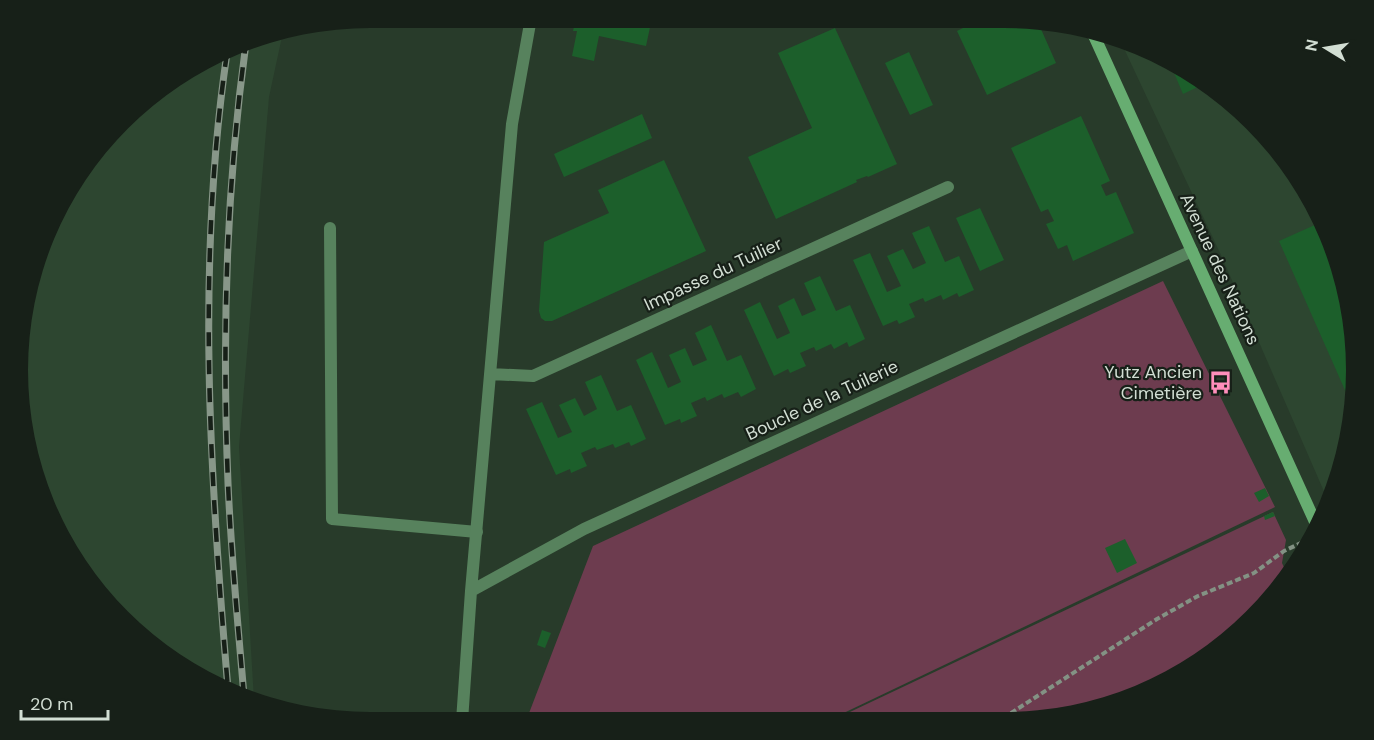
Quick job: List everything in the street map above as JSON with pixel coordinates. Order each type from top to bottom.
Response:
[{"type":"main road","name":"Avenue des Nations","points":[[1097,41],[1312,516]]},
{"type":"street","points":[[463,712],[512,124],[529,28]]},
{"type":"street","name":"Impasse du Tuilier","points":[[490,374],[533,376],[948,186]]},
{"type":"street","points":[[330,228],[332,519],[477,532]]},
{"type":"street","name":"Boucle de la Tuilerie","points":[[471,591],[584,529],[1192,251]]},
{"type":"path","points":[[1013,712],[1158,619],[1198,596],[1254,573],[1284,551],[1298,545]]},
{"type":"shaded area","points":[[281,40],[269,97],[239,447],[253,691],[199,666],[162,641],[113,595],[86,560],[54,501],[40,458],[31,415],[28,370],[35,303],[54,239],[74,199],[99,162],[145,113],[180,86],[239,54]]},
{"type":"shaded area","points":[[1125,51],[1175,74],[1229,113],[1261,145],[1288,180],[1320,239],[1339,303],[1346,370],[1339,437],[1324,490],[1221,255]]},
{"type":"shaded area","points":[[1163,281],[1275,507],[846,712],[529,712],[593,546]]},
{"type":"shaded area","points":[[1273,512],[1286,540],[1283,566],[1261,595],[1229,627],[1175,666],[1135,686],[1092,700],[1049,709],[1004,712],[850,712]]},
{"type":"building","points":[[574,28],[650,28],[646,46],[599,36],[594,61],[572,56],[577,31],[573,31]]},
{"type":"building","points":[[835,28],[897,164],[856,180],[857,182],[776,219],[748,157],[812,128],[778,53]]},
{"type":"building","points":[[963,28],[1042,30],[1056,63],[987,95],[957,31]]},
{"type":"building","points":[[909,52],[933,105],[910,115],[885,63]]},
{"type":"building","points":[[1174,74],[1196,88],[1183,94]]},
{"type":"building","points":[[642,114],[652,138],[564,177],[554,154]]},
{"type":"building","points":[[1081,116],[1110,181],[1101,185],[1106,196],[1116,192],[1134,233],[1073,261],[1067,245],[1058,249],[1046,224],[1054,221],[1048,209],[1041,212],[1011,148]]},
{"type":"building","points":[[664,160],[706,251],[552,321],[545,321],[541,318],[539,311],[544,242],[609,213],[598,190]]},
{"type":"building","points":[[980,208],[1004,260],[980,271],[956,218]]},
{"type":"building","points":[[929,226],[945,262],[959,256],[974,290],[959,297],[957,293],[943,300],[941,295],[925,302],[923,298],[909,304],[915,317],[899,324],[897,320],[883,326],[853,260],[870,253],[887,292],[901,286],[887,256],[903,249],[913,269],[926,263],[912,233]]},
{"type":"building","points":[[1313,226],[1320,239],[1334,282],[1343,325],[1345,390],[1279,241]]},
{"type":"building","points":[[820,276],[836,311],[850,305],[865,339],[849,347],[847,342],[834,349],[831,344],[816,351],[814,347],[800,353],[806,366],[790,373],[788,369],[774,376],[744,310],[760,302],[777,339],[790,333],[778,306],[794,298],[802,316],[816,310],[804,283]]},
{"type":"building","points":[[711,325],[727,361],[741,355],[756,389],[741,397],[738,392],[724,398],[722,394],[707,401],[705,397],[691,403],[697,416],[681,423],[680,419],[665,425],[636,360],[652,352],[668,388],[681,382],[669,355],[685,348],[693,366],[707,360],[695,333]]},
{"type":"building","points":[[601,375],[617,411],[631,405],[646,439],[631,446],[629,442],[615,448],[613,444],[597,450],[595,447],[581,453],[587,466],[571,473],[570,469],[556,475],[526,409],[542,402],[558,438],[572,432],[559,405],[575,398],[584,416],[597,409],[585,382]]},
{"type":"building","points":[[1265,488],[1269,496],[1259,502],[1254,493]]},
{"type":"building","points":[[1273,512],[1275,516],[1265,520],[1264,516]]},
{"type":"building","points":[[1125,539],[1137,563],[1117,573],[1105,548]]},
{"type":"building","points":[[542,630],[551,633],[545,648],[537,645]]},
{"type":"railway","points":[[243,687],[229,510],[225,373],[230,207],[245,52]]},
{"type":"railway","points":[[226,60],[217,132],[212,212],[209,371],[216,530],[227,680]]},
{"type":"place","name":"Yutz Ancien Cimetière","points":[[1220,382]]}]
